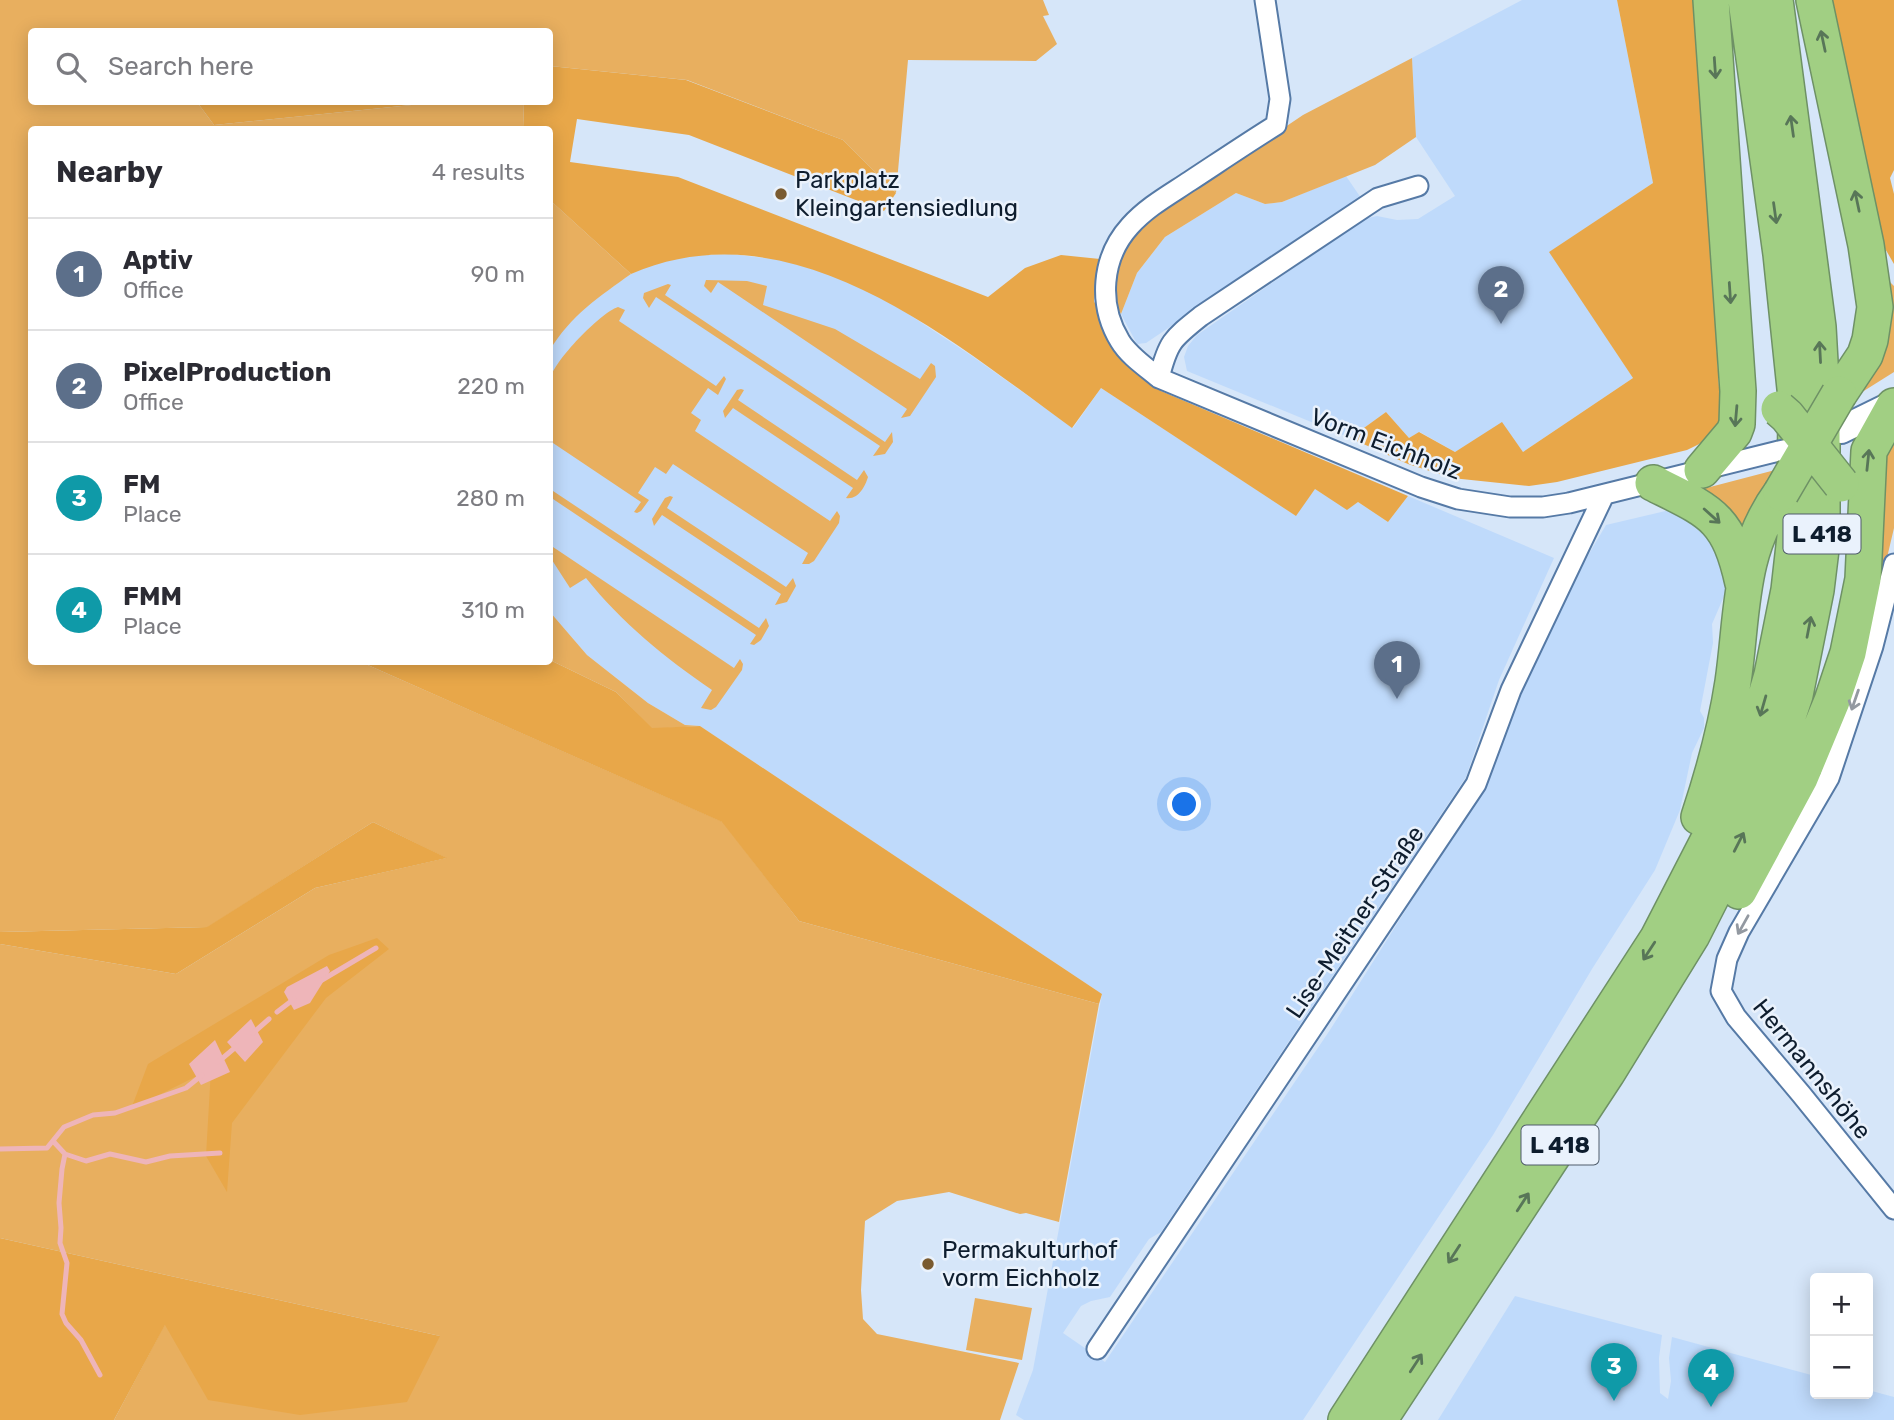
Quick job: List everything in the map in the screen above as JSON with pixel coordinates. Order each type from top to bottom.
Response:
[{"type":"highway","points":[[1702,470],[1734,432],[1737,424],[1738,391],[1711,0]]},
{"type":"highway","name":"L 418","points":[[1346,1420],[1658,939],[1725,808],[1759,719],[1782,629],[1795,537],[1796,398],[1746,0]]},
{"type":"highway","name":"L 418","points":[[1379,1420],[1634,1030],[1692,935],[1760,801],[1795,695],[1816,590],[1822,541],[1822,397],[1818,327],[1775,0]]},
{"type":"highway","points":[[1683,892],[1692,837],[1711,782],[1729,705],[1743,584],[1754,541],[1781,493],[1793,448],[1859,366],[1870,340],[1875,307],[1866,245],[1814,0]]},
{"type":"highway","points":[[1866,245],[1894,273]]},
{"type":"highway","points":[[1734,351],[1756,385],[1787,416],[1793,448],[1841,484],[1865,521]]},
{"type":"highway","points":[[1634,1030],[1696,961],[1755,865],[1805,769],[1832,702],[1851,644],[1863,579],[1868,451],[1894,405]]},
{"type":"highway","points":[[1653,483],[1701,506],[1718,520],[1730,539],[1743,584]]},
{"type":"main road","points":[[1841,430],[1894,405]]},
{"type":"street","name":"Vorm Eichholz","points":[[1265,0],[1280,99],[1276,125],[1150,208],[1129,227],[1117,244],[1108,265],[1105,290],[1109,318],[1121,343],[1137,360],[1159,378],[1421,487],[1458,499],[1510,507],[1543,507],[1604,495],[1793,448]]},
{"type":"street","points":[[1159,378],[1167,349],[1181,332],[1201,316],[1378,198],[1418,186]]},
{"type":"street","name":"Lise-Meitner-Straße","points":[[1097,1349],[1476,784],[1511,690],[1604,495]]},
{"type":"street","name":"Hermannshöhe","points":[[1894,564],[1873,646],[1829,778],[1739,932],[1727,959],[1721,991],[1736,1017],[1894,1209]]},
{"type":"shaded area","points":[[0,0],[1043,0],[1049,15],[1043,16],[1057,44],[1036,61],[908,60],[896,193],[843,140],[687,80],[553,66],[553,28],[28,28],[28,105],[199,105],[214,125],[411,105],[524,105],[523,126],[28,126],[28,665],[368,665],[723,822],[799,921],[1099,1004],[1059,1222],[1026,1213],[1020,1214],[949,1192],[897,1201],[865,1221],[861,1290],[863,1319],[877,1334],[1019,1363],[1000,1420],[114,1420],[165,1324],[440,1336],[0,1238],[0,944],[176,974],[315,888],[446,858],[373,822],[208,927],[0,932]]},
{"type":"shaded area","points":[[1522,0],[1617,0],[1653,183],[1550,252],[1633,378],[1523,452],[1502,423],[1455,452],[1420,432],[1409,438],[1386,412],[1350,438],[1187,371],[1184,357],[1188,346],[1197,335],[1364,219],[1377,216],[1397,220],[1418,219],[1455,196],[1416,137],[1412,58]]},
{"type":"shaded area","points":[[1617,0],[1696,0],[1721,421],[1707,438],[1687,450],[1557,482],[1529,486],[1452,478],[1408,464],[1350,438],[1386,412],[1409,438],[1419,432],[1455,452],[1502,422],[1523,452],[1633,378],[1549,252],[1653,183]]},
{"type":"shaded area","points":[[1830,0],[1894,0],[1894,170],[1890,178],[1894,194],[1894,264],[1883,245]]},
{"type":"shaded area","points":[[1412,58],[1416,137],[1375,165],[1282,202],[1265,204],[1236,193],[1165,237],[1137,273],[1121,314],[1113,290],[1117,270],[1130,238],[1152,217],[1303,115]]},
{"type":"shaded area","points":[[553,66],[686,80],[843,140],[896,193],[884,211],[689,135],[577,119],[570,162],[678,177],[988,297],[1025,268],[1061,255],[1100,259],[1094,301],[1115,353],[1161,391],[1408,496],[1388,522],[1358,502],[1347,510],[1315,489],[1296,516],[1101,388],[1072,428],[921,322],[866,291],[809,268],[751,256],[691,257],[631,274],[553,203],[553,126],[523,126],[524,105],[553,105]]},
{"type":"shaded area","points":[[199,105],[411,105],[214,125]]},
{"type":"shaded area","points":[[1346,176],[1361,198],[1146,343],[1137,344],[1121,314],[1137,273],[1165,237],[1236,193],[1265,204],[1282,202]]},
{"type":"shaded area","points":[[553,203],[631,274],[576,317],[553,346]]},
{"type":"shaded area","points":[[730,254],[782,260],[829,274],[887,300],[1073,428],[1101,388],[1295,515],[1315,489],[1347,509],[1358,502],[1388,522],[1408,496],[1554,558],[1499,680],[1466,777],[1161,1232],[1149,1239],[1110,1297],[1081,1306],[1063,1333],[1105,1362],[1330,1030],[1469,810],[1511,707],[1563,598],[1606,525],[1674,509],[1690,517],[1721,549],[1728,587],[1712,624],[1713,643],[1700,711],[1704,718],[1704,728],[1692,753],[1680,810],[1655,870],[1592,969],[1493,1135],[1303,1420],[1024,1420],[1016,1415],[1033,1370],[1102,994],[700,726],[685,725],[648,703],[587,655],[553,615],[553,344],[558,335],[585,306],[631,274],[657,262],[686,256]]},
{"type":"shaded area","points":[[1885,277],[1894,286],[1894,372],[1859,394]]},
{"type":"shaded area","points":[[706,280],[747,281],[767,286],[763,305],[835,329],[920,379],[931,363],[935,366],[936,377],[910,416],[901,418],[907,409],[718,282],[711,293],[704,286]]},
{"type":"shaded area","points":[[671,285],[665,295],[885,442],[892,432],[893,442],[885,454],[873,456],[880,446],[656,297],[649,308],[643,298],[644,293]]},
{"type":"shaded area","points":[[618,307],[625,310],[619,321],[716,386],[724,376],[726,379],[718,395],[708,388],[691,413],[701,420],[695,431],[830,521],[837,511],[840,516],[839,523],[814,561],[802,564],[808,553],[673,464],[666,474],[655,467],[638,493],[649,500],[637,513],[634,512],[641,502],[553,443],[553,371],[569,350],[610,311]]},
{"type":"shaded area","points":[[737,390],[744,390],[738,400],[857,480],[864,470],[868,477],[860,492],[854,497],[846,498],[853,488],[733,408],[725,418],[723,411]]},
{"type":"shaded area","points":[[1894,429],[1894,528],[1874,613],[1875,484]]},
{"type":"shaded area","points":[[1779,469],[1742,548],[1691,492]]},
{"type":"shaded area","points":[[553,491],[759,628],[766,618],[769,626],[761,640],[754,645],[750,644],[756,635],[553,499]]},
{"type":"shaded area","points":[[673,497],[667,508],[786,587],[793,578],[796,586],[787,602],[775,605],[781,594],[662,515],[654,526],[652,519],[665,498]]},
{"type":"shaded area","points":[[553,547],[734,668],[740,659],[742,670],[716,707],[711,710],[701,708],[712,690],[644,638],[614,610],[586,578],[570,588],[553,562]]},
{"type":"shaded area","points":[[553,615],[587,655],[648,703],[685,725],[700,726],[652,729],[616,692],[553,661]]},
{"type":"shaded area","points":[[553,661],[616,692],[652,728],[700,726],[1102,994],[1099,1004],[799,921],[722,822],[368,665],[553,665]]},
{"type":"shaded area","points":[[373,822],[447,858],[315,888],[176,974],[0,944],[0,932],[207,927]]},
{"type":"shaded area","points":[[377,938],[389,949],[326,998],[232,1123],[227,1192],[206,1156],[211,1069],[131,1109],[148,1064],[329,955]]},
{"type":"shaded area","points":[[327,966],[330,971],[310,1003],[294,1010],[284,992],[287,987]]},
{"type":"shaded area","points":[[251,1019],[263,1042],[245,1062],[227,1042]]},
{"type":"shaded area","points":[[215,1040],[230,1072],[201,1085],[189,1064]]},
{"type":"shaded area","points":[[0,1238],[440,1336],[407,1402],[300,1415],[208,1400],[165,1325],[114,1420],[0,1420]]},
{"type":"shaded area","points":[[1515,1296],[1662,1335],[1659,1358],[1660,1393],[1668,1399],[1672,1337],[1810,1375],[1810,1399],[1873,1399],[1873,1391],[1894,1397],[1894,1420],[1438,1420]]},
{"type":"shaded area","points":[[975,1298],[1032,1308],[1022,1360],[966,1350]]},
{"type":"waterway","points":[[322,980],[376,948]]},
{"type":"waterway","points":[[277,1012],[294,999]]},
{"type":"waterway","points":[[253,1033],[269,1019]]},
{"type":"waterway","points":[[218,1062],[237,1046]]},
{"type":"waterway","points":[[0,1149],[47,1148],[64,1127],[93,1115],[115,1113],[186,1088],[202,1075]]},
{"type":"waterway","points":[[53,1141],[65,1154],[86,1161],[110,1154],[146,1162],[170,1156],[220,1153]]},
{"type":"waterway","points":[[65,1154],[59,1203],[60,1243],[67,1263],[62,1314],[81,1340],[100,1375]]},
{"type":"place","name":"Parkplatz Kleingartensiedlung","points":[[781,194]]},
{"type":"place","name":"PixelProduction","points":[[1501,324]]},
{"type":"place","name":"Aptiv","points":[[1397,699]]},
{"type":"place","name":"Permakulturhof vorm Eichholz","points":[[928,1264]]},
{"type":"place","name":"FM","points":[[1614,1401]]},
{"type":"place","name":"FMM","points":[[1711,1407]]}]
